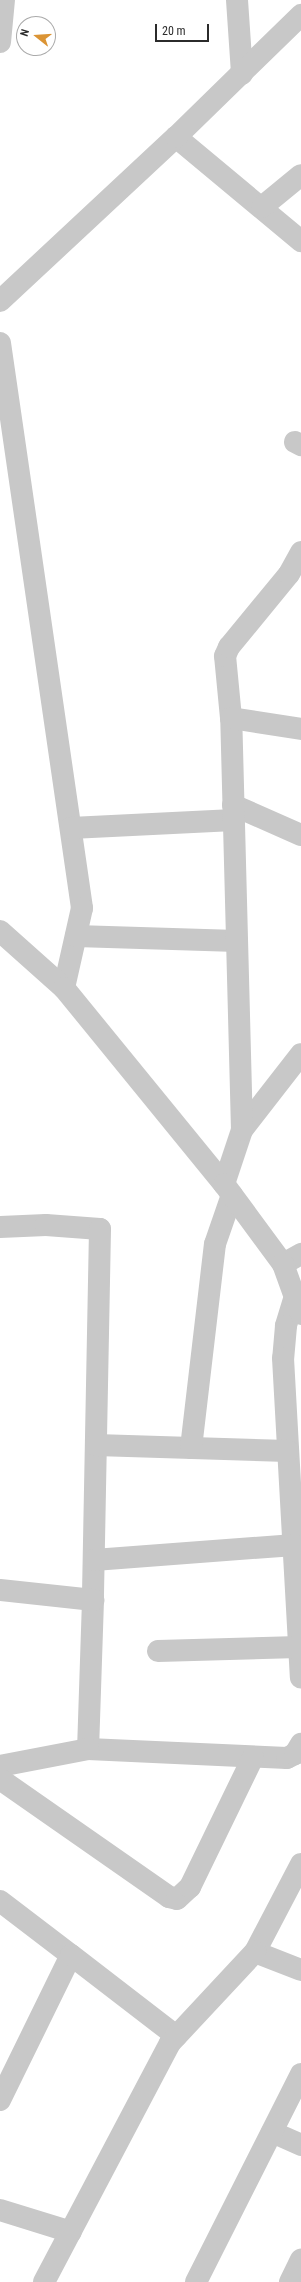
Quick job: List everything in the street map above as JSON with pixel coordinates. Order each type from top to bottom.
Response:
[{"type":"street","points":[[0,42],[4,0]]},
{"type":"street","points":[[237,0],[242,74]]},
{"type":"street","points":[[0,301],[176,137],[301,15]]},
{"type":"street","points":[[176,137],[301,241]]},
{"type":"street","points":[[262,207],[301,175]]},
{"type":"street","points":[[0,343],[82,908],[64,988]]},
{"type":"street","points":[[191,1448],[215,1244],[242,1130],[231,718],[225,656],[229,647],[295,577],[301,552]]},
{"type":"street","points":[[231,718],[301,729]]},
{"type":"street","points":[[71,828],[234,813],[301,835]]},
{"type":"street","points":[[0,931],[64,988],[228,1190],[292,1258],[298,1305],[286,1326],[283,1358],[293,1467],[294,1545],[301,1677]]},
{"type":"street","points":[[76,936],[237,941]]},
{"type":"street","points":[[242,1130],[301,1054]]},
{"type":"street","points":[[0,1227],[46,1226],[100,1229],[94,1560],[88,1749]]},
{"type":"street","points":[[96,1445],[191,1448],[293,1467]]},
{"type":"street","points":[[94,1560],[294,1545]]},
{"type":"street","points":[[0,1590],[93,1600]]},
{"type":"street","points":[[158,1651],[299,1647]]},
{"type":"street","points":[[0,1766],[88,1749],[287,1758],[295,1754],[301,1744]]},
{"type":"street","points":[[0,1779],[169,1897],[177,1899],[190,1888],[253,1757]]},
{"type":"street","points":[[44,2282],[170,2043],[255,1952],[301,1864]]},
{"type":"street","points":[[0,1901],[176,2036]]},
{"type":"street","points":[[255,1952],[301,1970]]},
{"type":"street","points":[[0,2100],[71,1955]]},
{"type":"street","points":[[196,2282],[301,2074]]},
{"type":"street","points":[[272,2132],[301,2146]]},
{"type":"street","points":[[0,2210],[71,2232]]},
{"type":"street","points":[[290,2282],[301,2259]]}]
